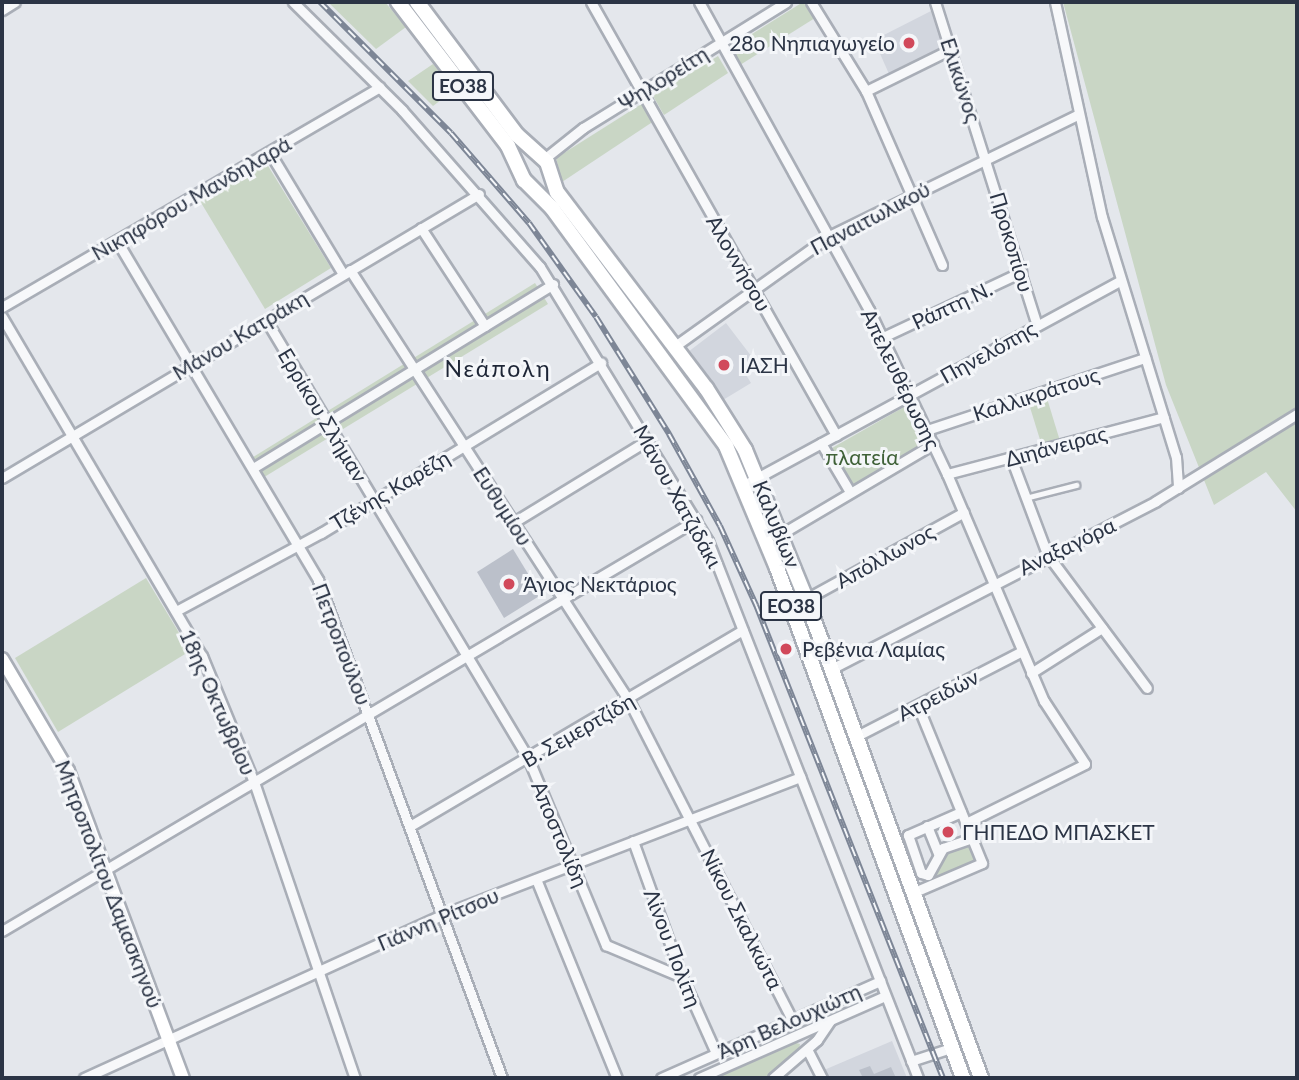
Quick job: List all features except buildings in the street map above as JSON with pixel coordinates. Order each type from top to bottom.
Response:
[{"type":"main road","name":"Καλυβίων","points":[[398,2],[508,146],[524,179],[552,208],[684,383],[726,446],[744,485],[963,1078]]},
{"type":"main road","name":"Καλυβίων","points":[[417,2],[517,135],[545,163],[557,192],[723,413],[758,478],[806,599],[981,1078]]},
{"type":"main road","points":[[526,160],[545,163],[542,183],[524,179],[526,160]]},
{"type":"street","points":[[2,10],[15,2]]},
{"type":"street","name":"Μάνου Χατζιδάκι","points":[[293,2],[380,87],[479,194],[553,284],[696,520],[743,630],[918,1078]]},
{"type":"street","name":"Αλοννήσου","points":[[591,2],[836,435]]},
{"type":"street","name":"Απελευθέρωσης","points":[[699,2],[883,338],[964,512],[1031,673],[1055,721],[1085,764],[966,823]]},
{"type":"street","name":"Ψηλορείτη","points":[[545,163],[642,90],[786,2]]},
{"type":"street","points":[[811,2],[866,91],[942,265]]},
{"type":"street","name":"Ελικώνος","points":[[935,2],[986,159]]},
{"type":"street","points":[[1055,2],[1079,114],[1121,280],[1176,457],[1178,488]]},
{"type":"street","points":[[866,91],[951,49]]},
{"type":"street","name":"Νικηφόρου Μανδηλαρά","points":[[2,307],[380,87]]},
{"type":"street","name":"Παναιτωλικού","points":[[675,346],[829,236],[1079,114]]},
{"type":"street","name":"Ευθυμίου","points":[[270,153],[347,272],[415,369],[629,701],[691,819]]},
{"type":"street","name":"Προκοπίου","points":[[986,159],[1037,324]]},
{"type":"street","name":"Μάνου Κατράκη","points":[[2,478],[479,194]]},
{"type":"street","points":[[421,228],[485,326]]},
{"type":"street","name":"Πετροπούλου","points":[[117,241],[298,544],[323,592],[502,1078]]},
{"type":"street","name":"Ράπτη Ν.","points":[[883,338],[1021,272]]},
{"type":"street","name":"Πηνελόπης","points":[[744,485],[1121,280]]},
{"type":"street","points":[[253,468],[553,284]]},
{"type":"street","name":"18ης Οκτωβρίου","points":[[2,317],[202,656],[254,782],[355,1078]]},
{"type":"street","name":"Ερρίκου Σλήμαν","points":[[266,320],[466,654]]},
{"type":"street","name":"Καλλικράτους","points":[[927,430],[1145,358]]},
{"type":"street","name":"Τζένης Καρέζη","points":[[176,611],[374,500],[601,363]]},
{"type":"street","name":"Αναξαγόρα","points":[[831,669],[1046,554],[1178,488],[1297,414]]},
{"type":"street","name":"Διηάνειρας","points":[[947,474],[1164,417]]},
{"type":"street","points":[[514,522],[648,440]]},
{"type":"street","points":[[821,443],[850,492]]},
{"type":"street","points":[[781,534],[933,444]]},
{"type":"street","points":[[1011,458],[1046,554],[1147,688]]},
{"type":"street","name":"Απόλλωνος","points":[[806,599],[964,512]]},
{"type":"street","points":[[2,931],[696,520]]},
{"type":"street","points":[[1031,673],[1102,628]]},
{"type":"street","name":"Β. Σεμερτζίδη","points":[[410,826],[629,701],[743,630]]},
{"type":"street","name":"Ατρειδών","points":[[855,737],[1022,651]]},
{"type":"street","name":"Αποστολίδη","points":[[466,654],[528,758],[606,944],[682,977]]},
{"type":"street","name":"Μητροπολίτου Δαμασκηνού","points":[[3,665],[63,760],[183,1078]]},
{"type":"street","points":[[912,893],[982,863],[918,706]]},
{"type":"street","name":"Γιάννη Ρίτσου","points":[[84,1078],[441,915],[800,777]]},
{"type":"street","points":[[961,812],[908,835],[925,876],[938,853],[972,838]]},
{"type":"street","name":"Νίκου Σκαλκώτα","points":[[691,819],[792,1020]]},
{"type":"street","points":[[927,826],[938,853]]},
{"type":"street","name":"Λίνου Πολίτη","points":[[633,841],[682,977],[716,1054]]},
{"type":"street","points":[[536,879],[617,1078]]},
{"type":"street","name":"Άρη Βελουχιώτη","points":[[661,1078],[880,981]]},
{"type":"street","name":"Άρη Βελουχιώτη","points":[[699,1078],[885,996]]},
{"type":"street","points":[[773,1078],[807,1049],[830,1021]]},
{"type":"street","points":[[911,1061],[951,1048]]},
{"type":"street","points":[[807,1049],[822,1078]]},
{"type":"lane","points":[[1024,498],[1076,485]]},
{"type":"shaded area","name":"28ο Νηπιαγωγείο","points":[[931,11],[944,46],[889,74],[874,40]]},
{"type":"shaded area","name":"ΙΑΣΗ","points":[[726,323],[755,361],[743,370],[751,383],[723,400],[688,352]]},
{"type":"shaded area","points":[[892,1041],[907,1078],[828,1078],[824,1070]]},
{"type":"green space","points":[[328,2],[385,2],[406,27],[376,49]]},
{"type":"green space","points":[[803,2],[815,18],[740,65],[731,47]]},
{"type":"green space","points":[[1063,2],[1297,2],[1297,512],[1266,472],[1214,505],[1166,385]]},
{"type":"green space","points":[[718,56],[728,73],[664,115],[653,96]]},
{"type":"green space","points":[[433,64],[454,90],[433,106],[408,81]]},
{"type":"green space","points":[[643,103],[654,121],[562,182],[556,158]]},
{"type":"green space","points":[[265,161],[331,268],[265,309],[200,201]]},
{"type":"green space","points":[[535,283],[548,304],[261,479],[250,459]]},
{"type":"green space","points":[[1046,395],[1060,441],[1042,446],[1028,401]]},
{"type":"green space","name":"πλατεία","points":[[904,407],[921,445],[854,487],[832,448]]},
{"type":"green space","points":[[146,578],[190,651],[58,732],[15,658]]},
{"type":"green space","points":[[968,844],[976,862],[936,879],[935,869],[947,851]]},
{"type":"green space","points":[[793,1042],[800,1044],[799,1051],[766,1078],[713,1078]]},
{"type":"railway","points":[[320,2],[451,133],[529,223],[596,317],[669,434],[720,526],[756,605],[943,1078]]},
{"type":"place","name":"28ο Νηπιαγωγείο","points":[[909,43]]},
{"type":"place","name":"ΙΑΣΗ","points":[[724,365]]},
{"type":"place","name":"Άγιος Νεκτάριος","points":[[509,584]]},
{"type":"place","name":"Ρεβένια Λαμίας","points":[[786,649]]},
{"type":"place","name":"ΓΗΠΕΔΟ ΜΠΑΣΚΕΤ","points":[[948,832]]},
{"type":"district","name":"Νεάπολη","points":[[498,368]]}]
